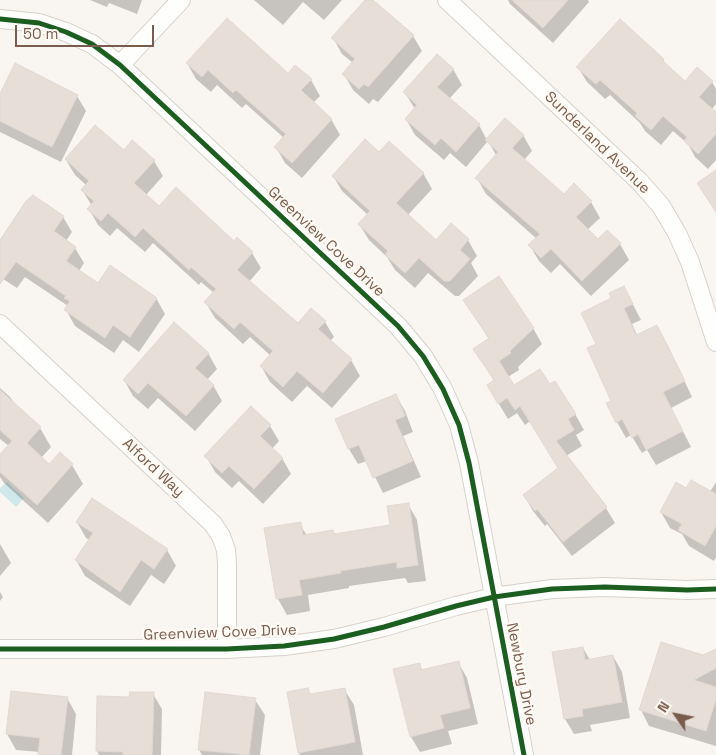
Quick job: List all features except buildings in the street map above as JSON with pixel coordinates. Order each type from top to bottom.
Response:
[{"type":"street","points":[[120,65],[181,0]]},
{"type":"street","name":"Sunderland Avenue","points":[[447,0],[640,182],[661,206],[677,233],[690,262],[716,342]]},
{"type":"street","name":"Greenview Cove Drive","points":[[0,19],[39,23],[66,32],[92,44],[120,65],[398,326],[423,356],[443,389],[459,425],[469,463],[494,598]]},
{"type":"street","name":"Alford Way","points":[[0,324],[213,524],[223,543],[227,564],[228,649]]},
{"type":"street","name":"Greenview Cove Drive","points":[[0,649],[228,649],[284,646],[334,639],[456,606],[552,589],[605,586],[687,590],[716,589]]},
{"type":"street","name":"Greenview Cove Drive","points":[[687,590],[716,601]]},
{"type":"street","name":"Newbury Drive","points":[[494,598],[524,755]]},
{"type":"water","points":[[7,482],[24,498],[16,507],[0,492],[0,488]]},
{"type":"cycle path","points":[[0,19],[39,23],[66,32],[92,44],[120,65],[398,326],[423,356],[443,389],[459,425],[469,463],[524,755]]},
{"type":"cycle path","points":[[0,649],[227,649],[284,646],[334,639],[494,597],[552,589],[605,587],[687,590],[716,589]]}]
